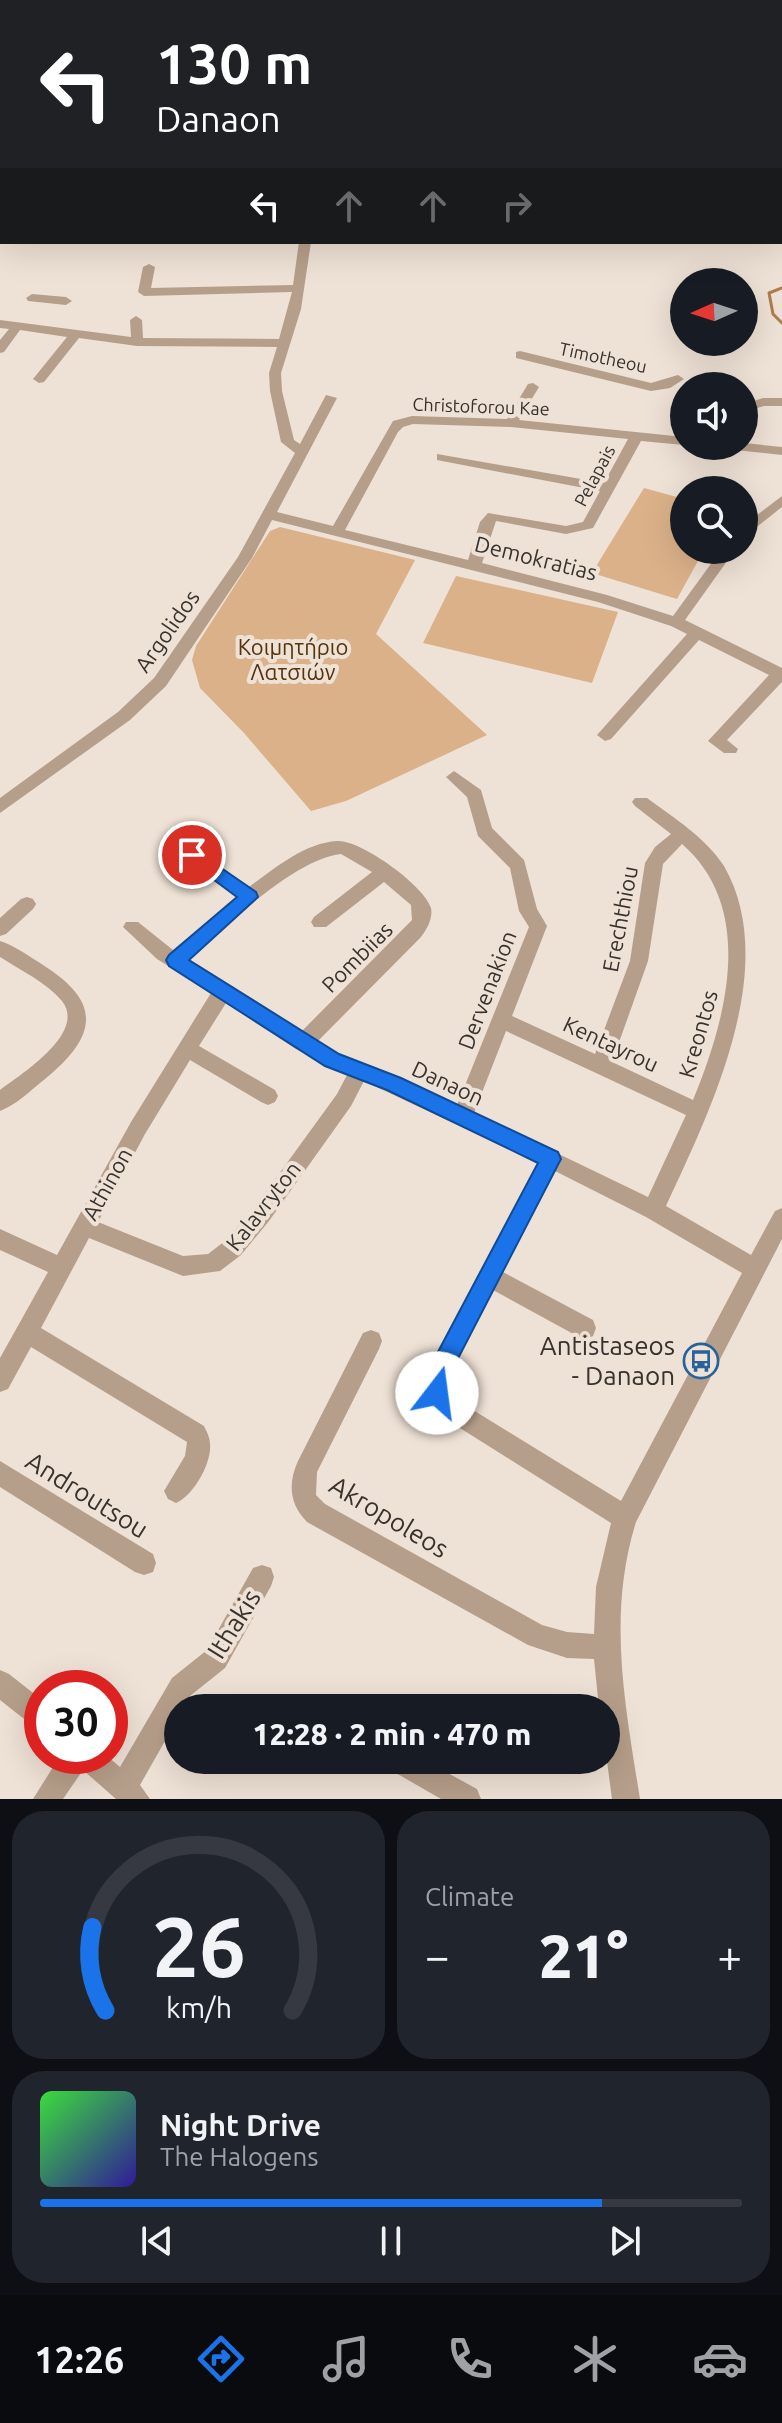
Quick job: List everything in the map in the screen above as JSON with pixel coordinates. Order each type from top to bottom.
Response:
[{"type":"street","points":[[300,450],[288,442],[274,384],[295,309],[305,244]]},
{"type":"street","points":[[149,267],[144,292],[298,288]]},
{"type":"street","points":[[32,298],[66,301]]},
{"type":"street","points":[[136,320],[137,342]]},
{"type":"street","points":[[0,324],[137,342],[283,343]]},
{"type":"street","points":[[0,349],[17,326]]},
{"type":"street","points":[[39,379],[76,334]]},
{"type":"street","name":"Timotheou","points":[[520,355],[651,387],[670,382]]},
{"type":"street","points":[[511,423],[533,387]]},
{"type":"street","name":"Argolidos","points":[[0,807],[124,716],[160,682],[245,558],[300,450],[331,398]]},
{"type":"street","points":[[758,403],[782,402]]},
{"type":"street","name":"Christoforou Kae","points":[[338,530],[398,424],[419,419],[511,423],[670,440]]},
{"type":"street","name":"Pelapais","points":[[474,565],[487,522],[493,516],[578,530],[591,522],[636,437]]},
{"type":"street","points":[[758,448],[782,451]]},
{"type":"street","points":[[442,457],[609,488]]},
{"type":"street","points":[[758,521],[782,500]]},
{"type":"street","name":"Demokratias","points":[[269,515],[602,598],[676,622],[781,674]]},
{"type":"street","points":[[676,622],[718,564]]},
{"type":"street","points":[[605,735],[698,632]]},
{"type":"street","points":[[730,749],[716,741],[781,674]]},
{"type":"street","name":"Dervenakion","points":[[454,777],[475,794],[484,831],[518,865],[528,911],[538,926],[463,1116]]},
{"type":"street","name":"Kreontos","points":[[641,802],[706,856],[721,876],[731,905],[737,944],[731,1015],[699,1112],[653,1210]]},
{"type":"street","name":"Erechthiou","points":[[601,1066],[639,961],[654,863],[661,852],[682,834]]},
{"type":"street","name":"Pombiias","points":[[249,897],[316,852],[335,846],[347,848],[414,895],[422,908],[423,920],[415,932],[303,1043]]},
{"type":"street","points":[[175,960],[249,897],[192,855]]},
{"type":"street","points":[[320,922],[383,873]]},
{"type":"street","points":[[0,929],[27,904]]},
{"type":"street","name":"Danaon","points":[[132,927],[222,992],[303,1043],[551,1159],[653,1210],[755,1269]]},
{"type":"street","points":[[0,948],[63,990],[75,1004],[79,1016],[72,1041],[0,1102]]},
{"type":"street","name":"Athinon","points":[[0,1381],[84,1226],[186,1048],[222,992]]},
{"type":"street","name":"Kentayrou","points":[[502,1020],[699,1112]]},
{"type":"street","points":[[186,1048],[268,1096]]},
{"type":"street","name":"Kalavryton","points":[[84,1226],[178,1265],[200,1267],[217,1262],[262,1214],[344,1100],[359,1071]]},
{"type":"street","points":[[551,1159],[439,1372],[436,1388],[439,1398],[452,1410],[625,1518]]},
{"type":"street","points":[[626,1799],[605,1647],[609,1570],[625,1518],[782,1218]]},
{"type":"street","points":[[0,1239],[62,1268]]},
{"type":"street","points":[[488,1276],[585,1328]]},
{"type":"street","points":[[26,1332],[193,1431],[199,1441],[199,1450],[176,1491]]},
{"type":"street","name":"Akropoleos","points":[[371,1341],[306,1469],[302,1488],[305,1503],[316,1513],[537,1636],[567,1645],[605,1647]]},
{"type":"street","name":"Androutsou","points":[[0,1473],[144,1563]]},
{"type":"street","name":"Ithakis","points":[[130,1793],[181,1687],[216,1659],[262,1577]]},
{"type":"street","points":[[0,1683],[24,1702]]},
{"type":"street","points":[[47,1799],[64,1774]]},
{"type":"street","points":[[108,1774],[130,1793]]},
{"type":"street","points":[[423,1774],[467,1799]]},
{"type":"green space","points":[[644,488],[670,495],[670,564],[696,564],[677,599],[592,573]]},
{"type":"green space","name":"Κοιμητήριο Λατσιών","points":[[280,527],[415,560],[376,634],[487,735],[346,801],[311,811],[244,733],[200,688],[192,660],[196,646],[270,531]]},
{"type":"green space","points":[[456,576],[618,612],[592,683],[423,643]]},
{"type":"waterway","points":[[782,288],[769,293],[773,314],[782,323]]},
{"type":"place","name":"Antistaseos - Danaon","points":[[701,1361]]},
{"type":"route","points":[[192,855],[249,897],[175,960],[332,1060],[394,1084],[551,1159],[441,1367],[436,1382],[437,1393]]}]
